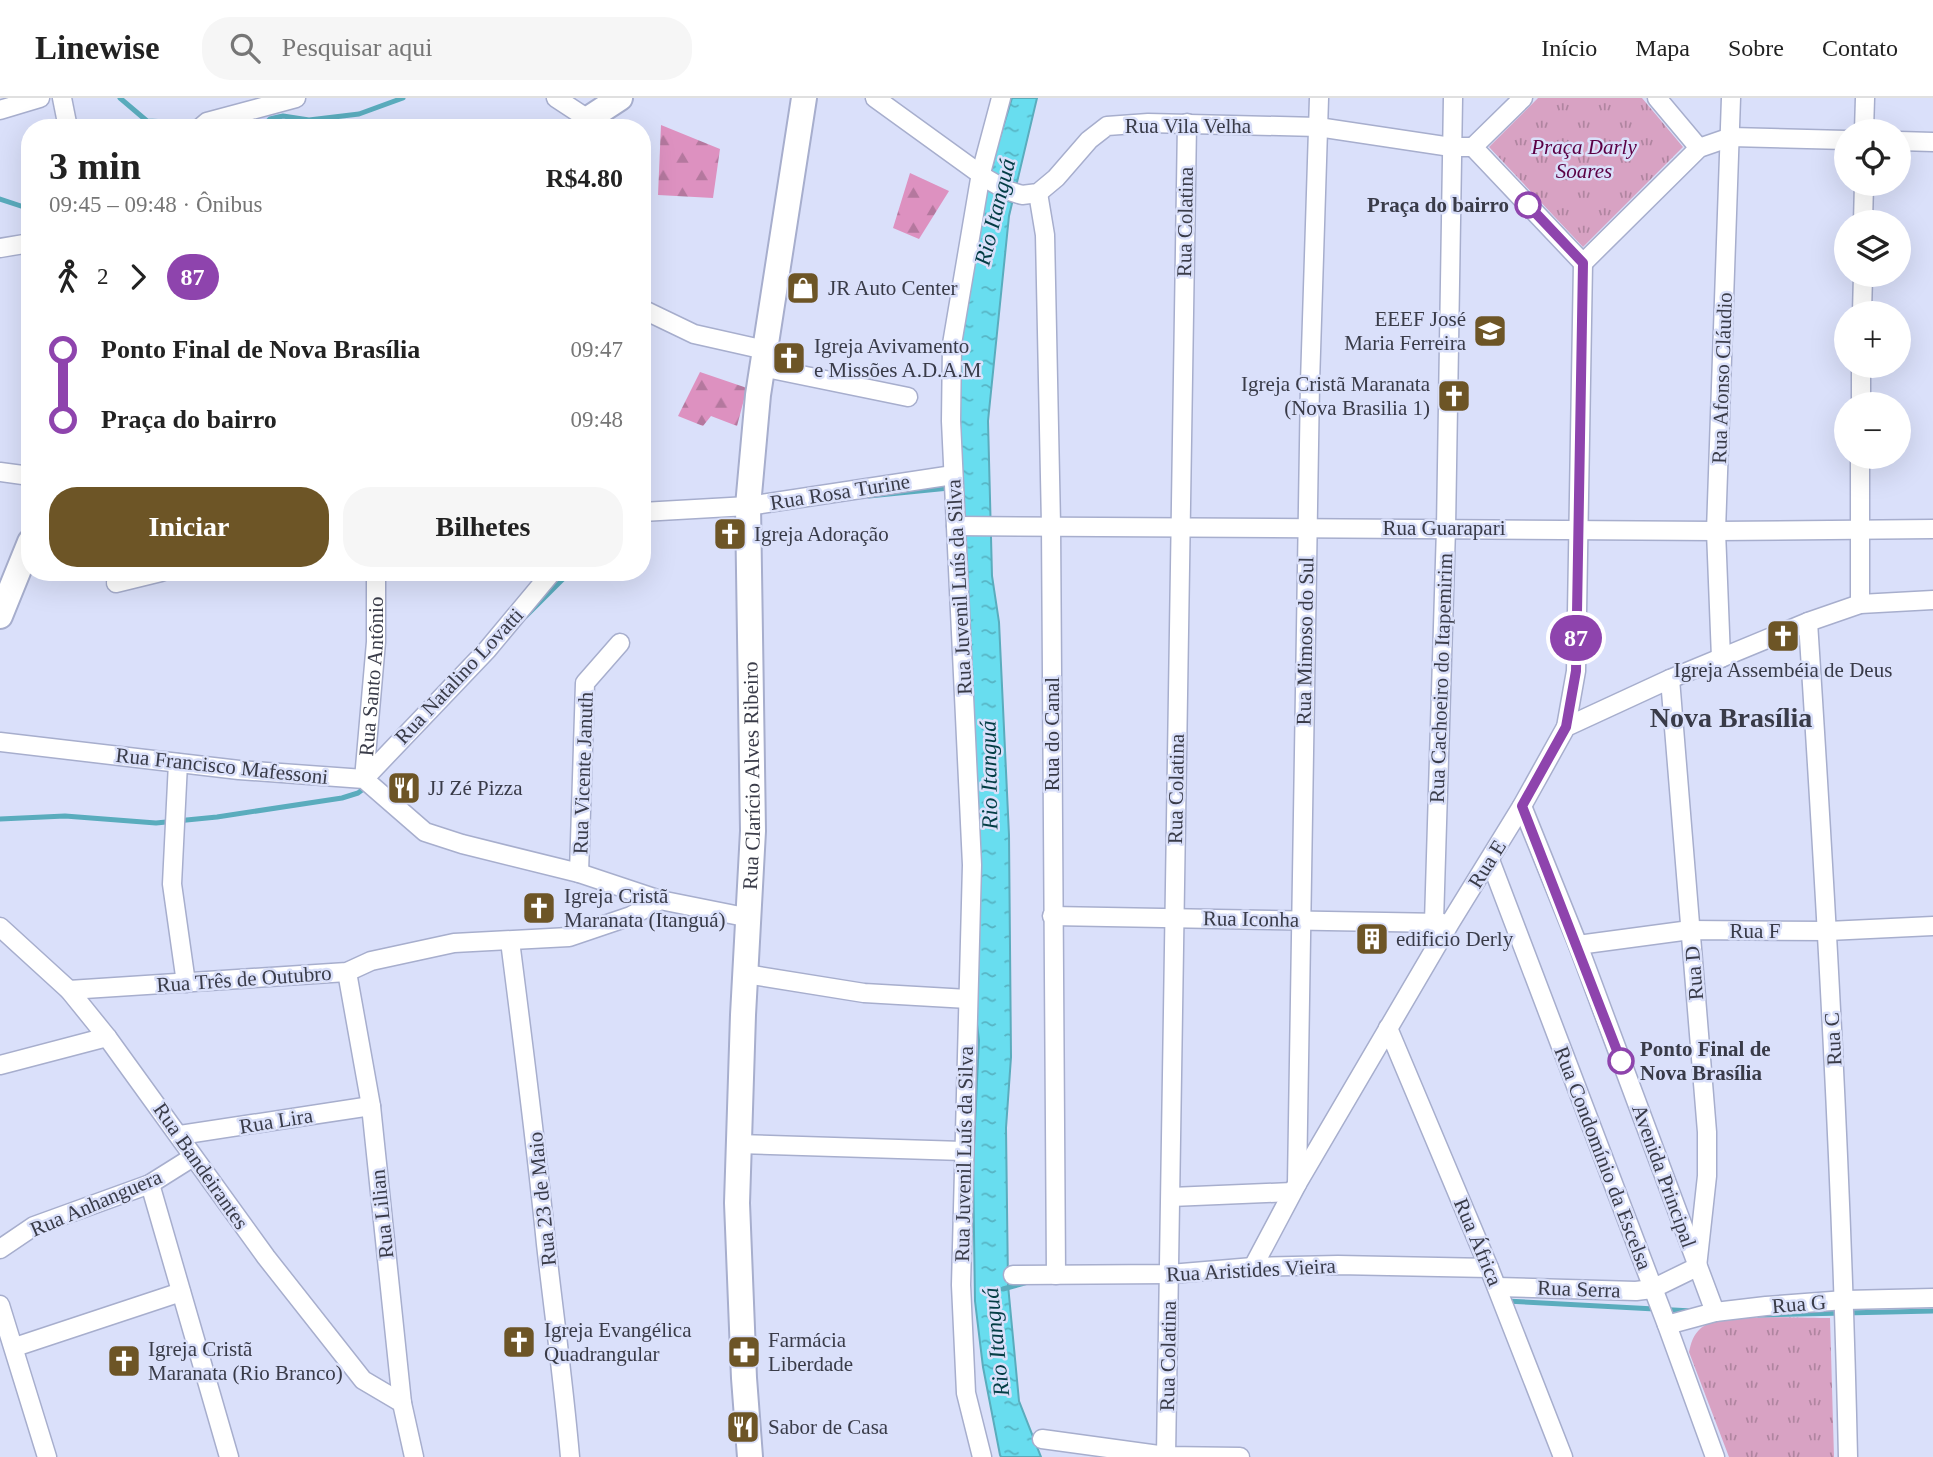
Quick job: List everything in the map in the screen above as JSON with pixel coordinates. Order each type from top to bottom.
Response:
[{"type":"street","points":[[0,110],[40,98]]},
{"type":"street","points":[[62,98],[66,119]]},
{"type":"street","points":[[218,119],[296,98]]},
{"type":"street","points":[[556,98],[580,119]]},
{"type":"street","points":[[593,119],[621,98]]},
{"type":"street","name":"Rua Clarício Alves Ribeiro","points":[[750,1457],[737,1203],[753,831],[748,506],[763,358],[804,98]]},
{"type":"street","points":[[875,98],[939,146],[1006,190],[1022,195],[1038,193]]},
{"type":"street","name":"Rua Juvenil Luís da Silva","points":[[982,1457],[966,1393],[961,1285],[972,865],[961,525],[953,475],[952,344],[1001,98]]},
{"type":"street","name":"Rua Mimoso do Sul","points":[[1294,1188],[1307,527],[1319,98]]},
{"type":"street","name":"Rua Cachoeiro do Itapemirim","points":[[1442,923],[1453,98]]},
{"type":"street","points":[[1522,98],[1473,147],[1583,263],[1699,148],[1731,137],[1834,140]]},
{"type":"street","points":[[1657,98],[1699,148]]},
{"type":"street","name":"Rua Afonso Cláudio","points":[[1721,658],[1716,531],[1731,98]]},
{"type":"street","points":[[1864,119],[1865,98]]},
{"type":"street","name":"Rua Vila Velha","points":[[1038,193],[1056,178],[1089,140],[1107,126],[1187,123],[1318,127],[1473,147]]},
{"type":"street","name":"Rua Colatina","points":[[1166,1455],[1187,123]]},
{"type":"street","points":[[1911,141],[1933,142]]},
{"type":"street","name":"Rua do Canal","points":[[1038,193],[1045,235],[1051,525],[1056,1275]]},
{"type":"street","points":[[0,248],[21,244]]},
{"type":"street","name":"Rua E","points":[[1253,1267],[1294,1188],[1388,1028],[1442,923],[1490,860],[1566,727],[1576,671],[1583,263]]},
{"type":"street","points":[[651,313],[694,334],[763,358],[908,397]]},
{"type":"street","points":[[1860,469],[1860,604]]},
{"type":"street","points":[[0,472],[21,475]]},
{"type":"street","name":"Rua Rosa Turine","points":[[651,511],[748,506],[953,475]]},
{"type":"street","name":"Rua Guarapari","points":[[961,525],[1716,531],[1933,528]]},
{"type":"street","points":[[0,617],[21,564]]},
{"type":"street","points":[[116,583],[124,581]]},
{"type":"street","name":"Rua Santo Antônio","points":[[364,779],[376,642],[376,581]]},
{"type":"street","name":"Rua Natalino Lovatti","points":[[364,779],[487,650],[544,581]]},
{"type":"street","points":[[1566,727],[1721,658],[1860,604],[1933,600]]},
{"type":"street","name":"Rua C","points":[[1808,622],[1828,931],[1848,1457]]},
{"type":"street","name":"Rua Vicente Januth","points":[[579,873],[585,683],[620,643]]},
{"type":"street","name":"Rua D","points":[[1670,680],[1707,1132],[1707,1176],[1697,1267]]},
{"type":"street","name":"Rua Francisco Mafessoni","points":[[0,741],[239,770],[364,779]]},
{"type":"street","points":[[178,763],[172,884],[187,983]]},
{"type":"street","points":[[364,779],[425,832],[579,873],[660,900],[750,918]]},
{"type":"street","name":"Avenida Principal","points":[[1522,806],[1578,945],[1715,1312]]},
{"type":"street","name":"Rua Condomínio da Escelsa","points":[[1490,860],[1715,1457]]},
{"type":"street","name":"Rua Três de Outubro","points":[[69,990],[347,972],[371,961],[454,943],[569,937],[631,916],[660,900]]},
{"type":"street","name":"Rua Iconha","points":[[1052,916],[1442,923]]},
{"type":"street","name":"Rua F","points":[[1578,945],[1690,930],[1828,931],[1933,926]]},
{"type":"street","name":"Rua Bandeirantes","points":[[0,927],[69,990],[107,1037],[266,1257],[363,1380],[402,1403]]},
{"type":"street","name":"Rua 23 de Maio","points":[[510,941],[564,1378],[570,1457]]},
{"type":"street","name":"Rua Lilian","points":[[347,972],[371,1106],[402,1403],[414,1457]]},
{"type":"street","points":[[746,974],[864,993],[968,999]]},
{"type":"street","name":"Rua África","points":[[1388,1028],[1497,1287],[1563,1457]]},
{"type":"street","points":[[0,1065],[107,1037]]},
{"type":"street","name":"Rua Lira","points":[[180,1135],[371,1106]]},
{"type":"street","points":[[738,1144],[963,1150]]},
{"type":"street","name":"Rua Anhanguera","points":[[0,1249],[34,1226],[150,1184],[193,1157]]},
{"type":"street","points":[[150,1184],[229,1457]]},
{"type":"street","points":[[1171,1197],[1294,1188]]},
{"type":"street","name":"Rua Aristides Vieira","points":[[1013,1275],[1170,1274],[1253,1267],[1338,1265],[1489,1268]]},
{"type":"street","name":"Rua Serra","points":[[1497,1287],[1636,1291],[1652,1289],[1697,1267]]},
{"type":"street","points":[[15,1348],[181,1292]]},
{"type":"street","name":"Rua G","points":[[1667,1325],[1715,1312],[1844,1300],[1933,1298]]},
{"type":"street","points":[[0,1304],[47,1457]]},
{"type":"street","points":[[1042,1439],[1166,1455],[1240,1457]]},
{"type":"shaded area","points":[[272,111],[291,119],[252,119],[253,116]]},
{"type":"green space","name":"Praça Darly Soares","points":[[1538,98],[1642,98],[1683,147],[1583,247],[1489,147]]},
{"type":"green space","points":[[661,125],[720,149],[713,198],[658,195]]},
{"type":"green space","points":[[910,173],[949,191],[919,239],[893,228]]},
{"type":"green space","points":[[700,372],[747,388],[737,426],[711,416],[703,426],[678,416]]},
{"type":"green space","points":[[1742,1318],[1830,1318],[1834,1457],[1729,1457],[1689,1352],[1696,1333],[1710,1323]]},
{"type":"water","name":"Rio Itanguá","points":[[1012,98],[1037,98],[1009,216],[988,421],[992,576],[999,622],[1009,835],[1011,1057],[1006,1128],[1008,1285],[1019,1401],[1041,1457],[1000,1455],[983,1367],[975,1301],[973,1166],[979,1040],[972,984],[955,474],[959,288],[968,270],[997,147]]},
{"type":"waterway","points":[[120,98],[145,119]]},
{"type":"waterway","points":[[317,119],[359,114],[403,98]]},
{"type":"waterway","points":[[270,119],[283,116],[302,119]]},
{"type":"waterway","points":[[0,199],[21,206]]},
{"type":"waterway","points":[[869,496],[949,488]]},
{"type":"waterway","points":[[526,616],[561,581]]},
{"type":"waterway","points":[[0,819],[65,816],[156,823],[217,817],[342,798],[358,793],[366,787]]},
{"type":"waterway","points":[[1003,1289],[1028,1282]]},
{"type":"waterway","points":[[1506,1301],[1692,1311]]},
{"type":"waterway","points":[[1758,1315],[1933,1311]]},
{"type":"bus line","name":"87","points":[[1528,205],[1583,263],[1576,671],[1566,727],[1522,806],[1621,1061]]},
{"type":"place","name":"Praça do bairro","points":[[1528,205]]},
{"type":"place","name":"JR Auto Center","points":[[803,288]]},
{"type":"place","name":"EEEF José Maria Ferreira","points":[[1490,331]]},
{"type":"place","name":"Igreja Avivamento e Missões A.D.A.M","points":[[789,358]]},
{"type":"place","name":"Igreja Cristã Maranata (Nova Brasilia 1)","points":[[1454,396]]},
{"type":"place","name":"Igreja Adoração","points":[[730,534]]},
{"type":"place","name":"Igreja Assembéia de Deus","points":[[1783,636]]},
{"type":"place","name":"JJ Zé Pizza","points":[[404,788]]},
{"type":"place","name":"Igreja Cristã Maranata (Itanguá)","points":[[539,908]]},
{"type":"place","name":"edificio Derly","points":[[1372,939]]},
{"type":"place","name":"Ponto Final de Nova Brasília","points":[[1621,1061]]},
{"type":"place","name":"Igreja Evangélica Quadrangular","points":[[519,1342]]},
{"type":"place","name":"Farmácia Liberdade","points":[[744,1352]]},
{"type":"place","name":"Igreja Cristã Maranata (Rio Branco)","points":[[124,1361]]},
{"type":"place","name":"Sabor de Casa","points":[[743,1427]]},
{"type":"district","name":"Nova Brasília","points":[[1731,717]]}]
